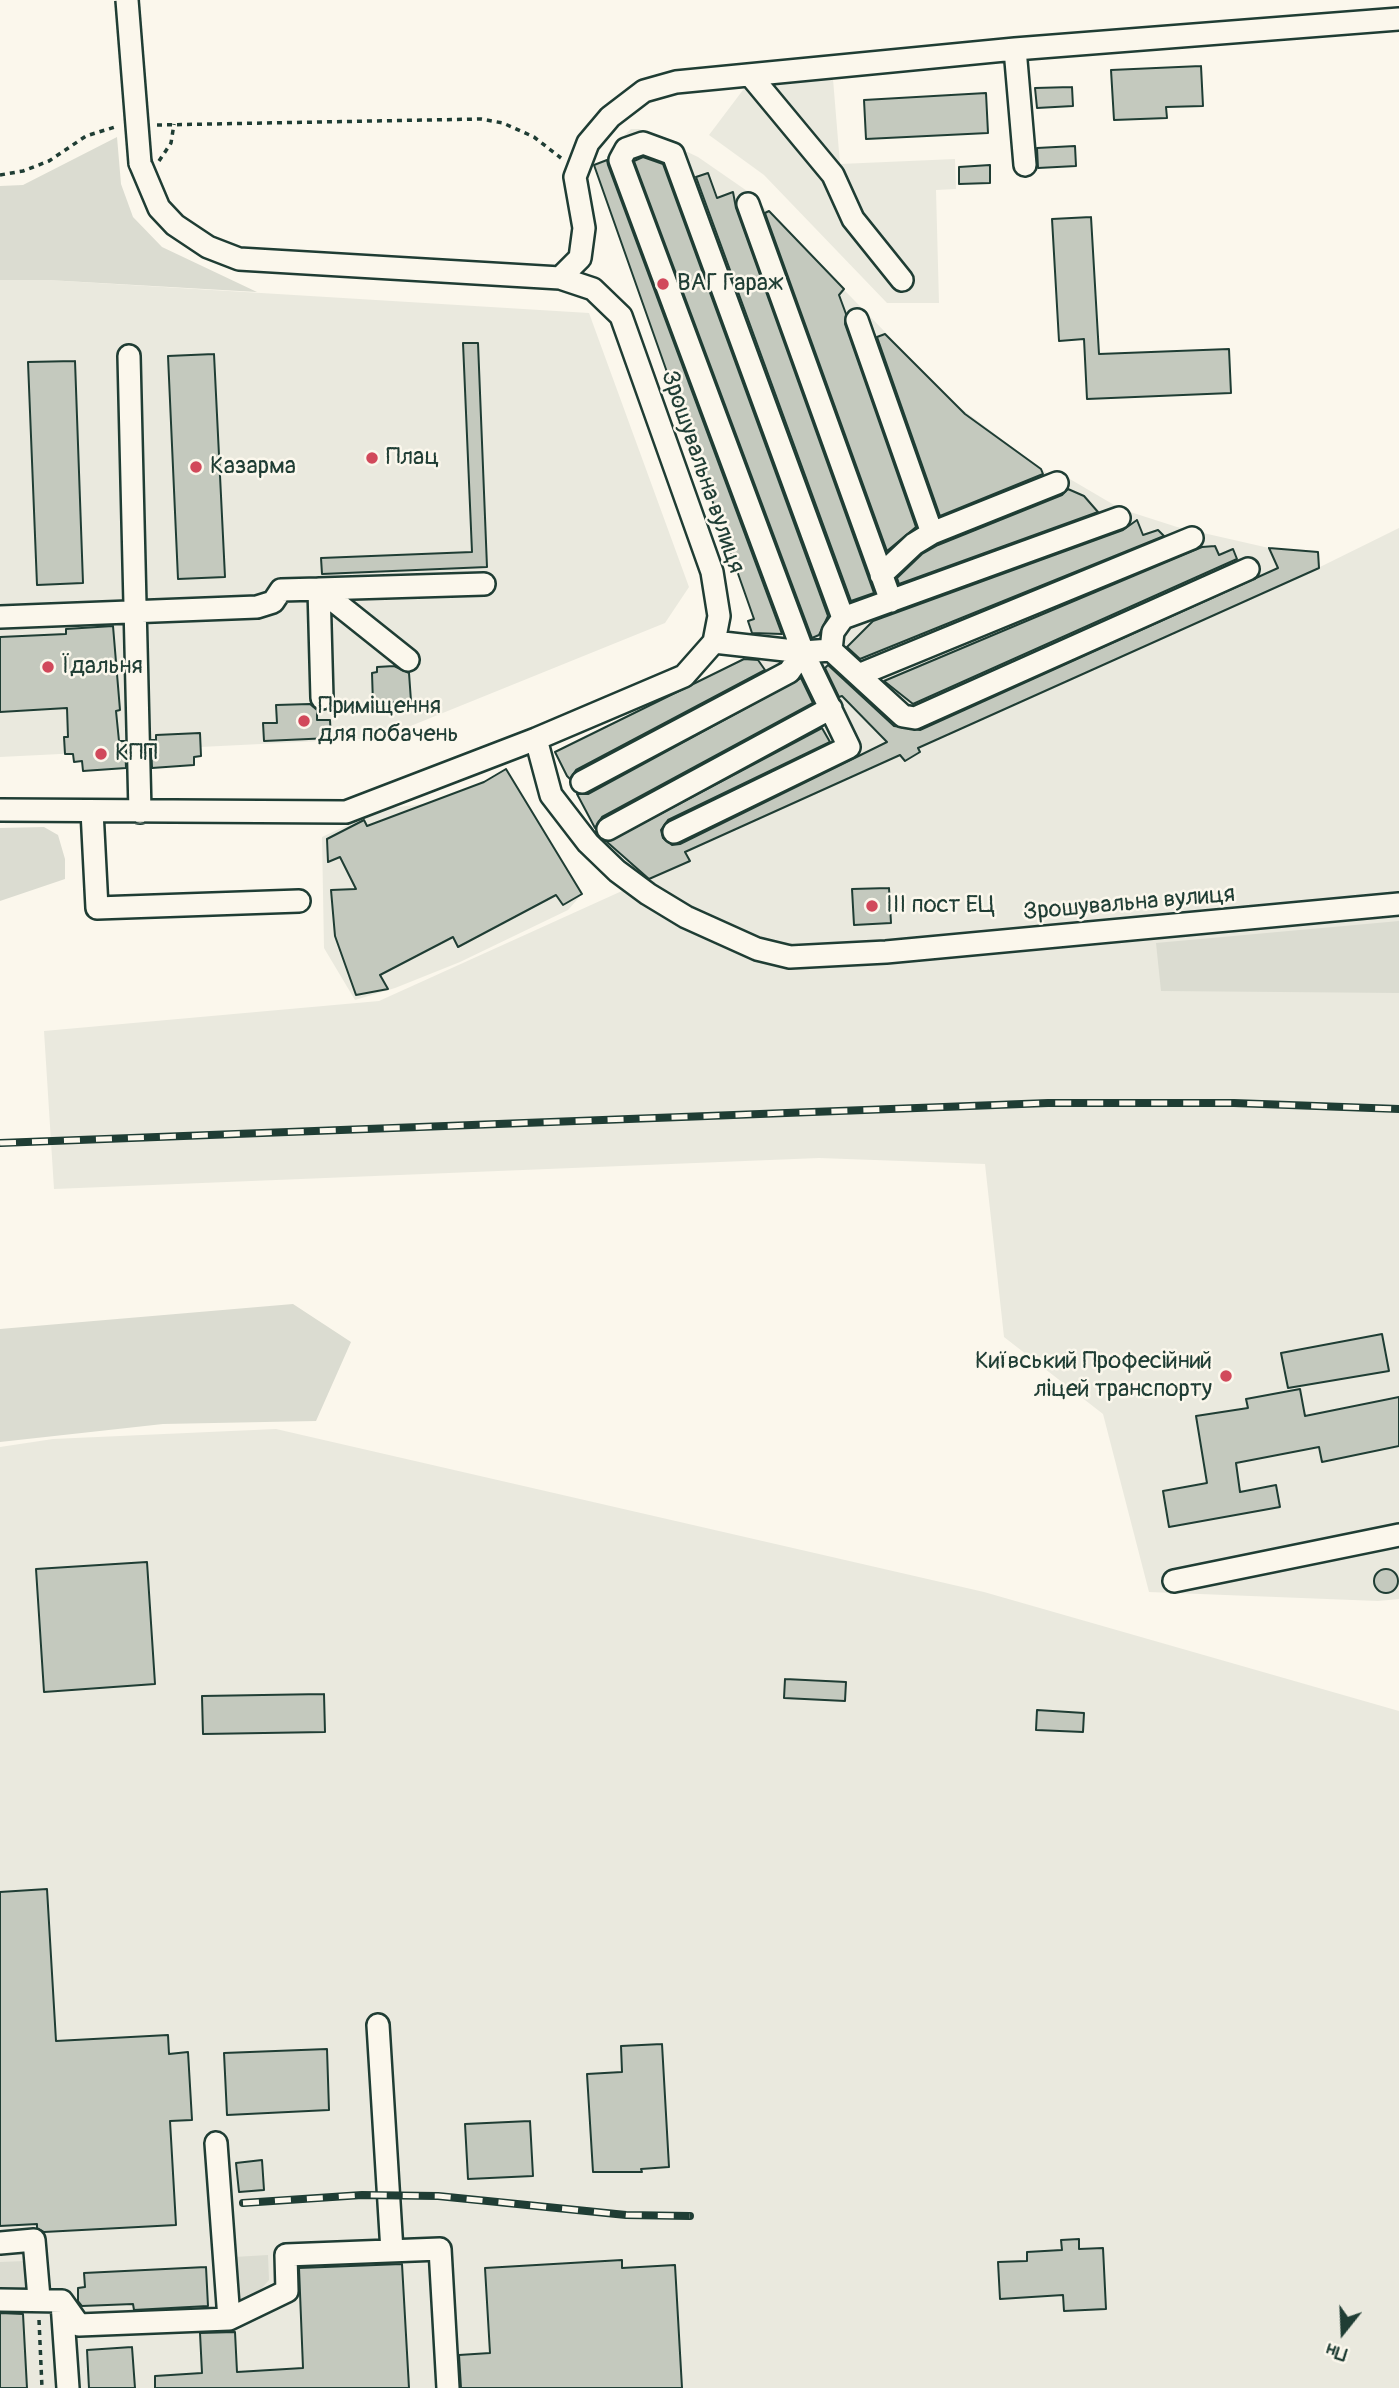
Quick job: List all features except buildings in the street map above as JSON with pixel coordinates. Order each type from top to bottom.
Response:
[{"type":"street","name":"Зрошувальна вулиця","points":[[127,0],[140,163],[159,208],[175,225],[208,247],[239,259],[560,278],[593,289],[621,316],[712,572],[719,616],[714,642]]},
{"type":"street","points":[[560,278],[580,258],[583,228],[575,177],[588,143],[610,117],[644,91],[676,82],[1014,49],[1399,19]]},
{"type":"street","points":[[1014,49],[1025,165]]},
{"type":"street","points":[[750,75],[833,175],[853,219],[902,280]]},
{"type":"street","points":[[674,832],[849,747],[803,652],[620,160],[626,149],[643,142],[673,154],[843,618]]},
{"type":"street","points":[[748,204],[891,601]]},
{"type":"street","points":[[857,320],[932,533]]},
{"type":"street","points":[[129,356],[140,812]]},
{"type":"street","points":[[881,575],[914,544],[932,533],[1057,483]]},
{"type":"street","points":[[831,650],[833,632],[843,618],[1119,518]]},
{"type":"street","points":[[860,674],[1192,538]]},
{"type":"street","points":[[0,810],[346,812],[536,739],[684,676],[714,642],[803,652],[831,650],[903,716],[915,718],[1248,569]]},
{"type":"street","points":[[0,617],[257,607],[273,601],[281,590],[484,584]]},
{"type":"street","points":[[319,589],[408,660]]},
{"type":"street","points":[[319,589],[322,698]]},
{"type":"street","points":[[582,782],[789,672],[803,652]]},
{"type":"street","points":[[608,829],[831,708]]},
{"type":"street","name":"Зрошувальна вулиця","points":[[536,739],[551,795],[588,843],[617,871],[648,894],[686,916],[757,950],[790,957],[886,952],[1399,904]]},
{"type":"street","points":[[92,811],[97,908],[299,901]]},
{"type":"street","points":[[1174,1581],[1399,1535]]},
{"type":"street","points":[[378,2025],[392,2251]]},
{"type":"street","points":[[216,2143],[229,2319]]},
{"type":"street","points":[[0,2243],[34,2241],[38,2298]]},
{"type":"street","points":[[0,2300],[38,2298],[62,2301],[79,2325],[229,2319],[288,2291],[286,2255],[440,2249],[448,2388]]},
{"type":"street","points":[[62,2301],[68,2388]]},
{"type":"path","points":[[149,125],[481,119],[503,123],[534,136],[556,152],[575,177]]},
{"type":"path","points":[[171,143],[174,124]]},
{"type":"path","points":[[0,174],[23,171],[49,161],[86,136],[110,127],[123,126]]},
{"type":"path","points":[[38,2298],[42,2388]]},
{"type":"shaded area","points":[[833,79],[840,164],[955,159],[956,189],[936,190],[939,303],[887,303],[764,175],[709,135],[746,86]]},
{"type":"shaded area","points":[[631,129],[639,129],[698,157],[750,193],[954,403],[1052,477],[1063,475],[1121,509],[1177,527],[1269,548],[1318,552],[1320,567],[1399,528],[1399,1599],[1378,1601],[1149,1592],[1103,1414],[1004,1337],[985,1164],[819,1158],[54,1189],[44,1031],[379,1001],[644,881],[594,826],[555,752],[754,653],[748,621],[753,618],[593,165],[607,159],[610,149]]},
{"type":"shaded area","points":[[117,137],[121,184],[133,217],[162,247],[257,292],[48,280],[0,280],[0,186],[23,185]]},
{"type":"shaded area","points":[[0,280],[48,280],[589,313],[689,587],[665,623],[381,738],[0,757]]},
{"type":"shaded area","points":[[506,769],[582,894],[568,910],[460,962],[395,988],[355,1000],[324,948],[322,837],[382,809],[423,804],[474,786]]},
{"type":"shaded area","points":[[44,827],[58,835],[65,859],[65,879],[0,901],[0,828]]},
{"type":"shaded area","points":[[1399,921],[1399,993],[1161,991],[1156,943]]},
{"type":"shaded area","points":[[293,1304],[351,1342],[316,1421],[163,1424],[0,1442],[0,1329]]},
{"type":"shaded area","points":[[276,1429],[984,1592],[1399,1711],[1399,2388],[0,2388],[0,1447],[53,1439]]},
{"type":"shaded area","points":[[268,2255],[269,2280],[253,2298],[236,2299],[234,2257]]},
{"type":"shaded area","points":[[26,2261],[27,2290],[0,2292],[0,2262]]},
{"type":"railway","points":[[0,1143],[1048,1103],[1234,1103],[1399,1109]]},
{"type":"railway","points":[[243,2203],[362,2195],[438,2196],[626,2215],[690,2216]]},
{"type":"place","name":"ВАГ Гараж","points":[[663,284]]},
{"type":"place","name":"Плац","points":[[372,458]]},
{"type":"place","name":"Казарма","points":[[196,467]]},
{"type":"place","name":"Їдальня","points":[[48,667]]},
{"type":"place","name":"Приміщення для побачень","points":[[304,721]]},
{"type":"place","name":"КПП","points":[[101,754]]},
{"type":"place","name":"III пост ЕЦ","points":[[872,906]]},
{"type":"place","name":"Київський Професійний ліцей транспорту","points":[[1226,1376]]}]
